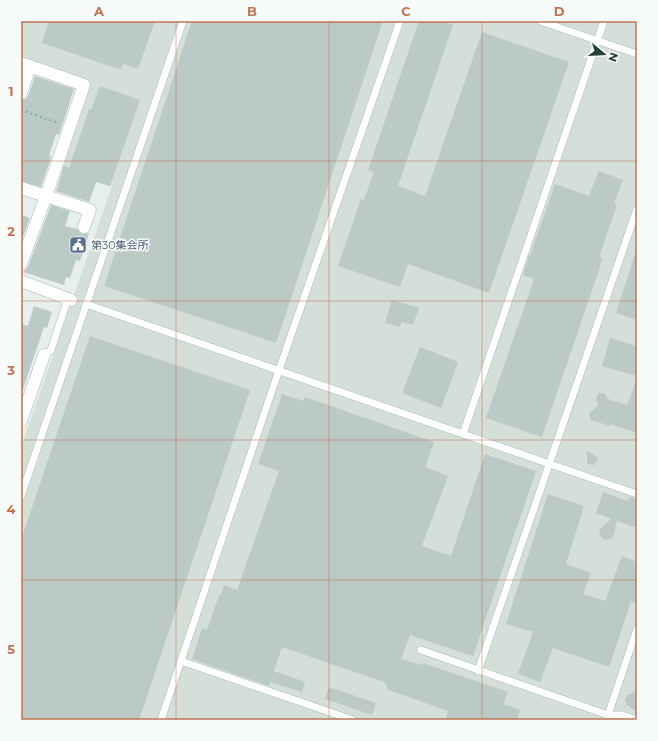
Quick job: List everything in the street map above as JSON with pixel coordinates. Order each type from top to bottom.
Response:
[{"type":"street","points":[[21,93],[26,64],[84,85],[21,264]]},
{"type":"street","points":[[21,188],[90,210],[84,227]]},
{"type":"street","points":[[21,281],[69,299]]},
{"type":"street","points":[[21,421],[23,408],[44,354]]},
{"type":"lane","points":[[21,496],[182,21]]},
{"type":"lane","points":[[161,720],[279,370],[400,21]]},
{"type":"lane","points":[[540,21],[637,54]]},
{"type":"lane","points":[[463,434],[604,21]]},
{"type":"lane","points":[[478,670],[637,209]]},
{"type":"lane","points":[[44,354],[51,350],[69,299]]},
{"type":"lane","points":[[86,304],[637,494]]},
{"type":"lane","points":[[608,715],[637,629]]},
{"type":"lane","points":[[421,650],[608,715],[637,720]]},
{"type":"lane","points":[[181,661],[353,720]]},
{"type":"path","points":[[21,110],[70,127]]},
{"type":"shaded area","points":[[21,21],[637,21],[637,720],[21,720],[21,447],[112,186],[62,170],[91,81],[21,56]]},
{"type":"building","points":[[49,21],[155,21],[138,69],[123,64],[121,70],[42,43]]},
{"type":"building","points":[[192,21],[383,21],[276,343],[104,286]]},
{"type":"building","points":[[419,21],[442,21],[453,25],[398,186],[425,196],[482,32],[569,62],[489,293],[408,264],[400,287],[338,266],[361,199],[364,200],[374,172],[368,170]]},
{"type":"building","points":[[35,76],[74,89],[59,135],[56,134],[49,156],[51,157],[50,161],[41,187],[21,181],[21,100],[26,99],[28,96]]},
{"type":"building","points":[[100,86],[140,100],[110,186],[96,182],[89,202],[56,191],[64,166],[69,168],[89,109],[91,110]]},
{"type":"building","points":[[599,171],[623,180],[614,204],[617,205],[599,257],[603,258],[542,437],[486,418],[534,279],[523,275],[555,184],[589,196]]},
{"type":"building","points":[[51,205],[70,211],[65,226],[77,229],[82,234],[89,233],[80,261],[76,260],[70,278],[66,277],[64,285],[23,272],[28,267]]},
{"type":"building","points":[[21,215],[30,218],[21,242]]},
{"type":"building","points":[[635,254],[637,254],[637,320],[616,313]]},
{"type":"building","points":[[392,300],[419,308],[413,325],[402,322],[400,327],[385,323]]},
{"type":"building","points":[[34,306],[52,312],[47,328],[44,327],[23,389],[21,389],[21,324],[28,326]]},
{"type":"building","points":[[90,336],[250,390],[139,720],[21,720],[21,540]]},
{"type":"building","points":[[610,338],[637,346],[637,376],[602,366]]},
{"type":"building","points":[[420,347],[458,362],[441,408],[402,393]]},
{"type":"building","points":[[636,381],[637,433],[610,424],[610,426],[591,420],[589,414],[598,406],[596,399],[598,393],[604,393],[608,399],[627,405]]},
{"type":"building","points":[[282,394],[303,401],[305,397],[434,442],[425,467],[448,476],[422,546],[451,556],[485,454],[536,471],[473,656],[410,635],[401,659],[422,665],[423,663],[508,692],[503,704],[520,710],[517,720],[445,720],[448,711],[386,689],[387,684],[384,682],[282,647],[274,671],[305,682],[302,692],[270,682],[269,686],[192,659],[202,628],[207,630],[224,585],[237,590],[279,471],[258,464]]},
{"type":"building","points":[[587,451],[595,455],[598,459],[594,465],[588,464],[587,462]]},
{"type":"building","points":[[603,492],[628,501],[629,497],[637,499],[637,528],[617,521],[613,538],[606,540],[602,538],[599,533],[601,528],[611,519],[596,513]]},
{"type":"building","points":[[548,494],[584,506],[566,564],[591,573],[583,594],[605,601],[622,556],[637,562],[637,597],[635,603],[631,601],[609,667],[553,648],[540,682],[518,674],[533,632],[506,624]]},
{"type":"building","points":[[329,687],[376,703],[372,715],[325,699]]},
{"type":"building","points":[[637,691],[637,712],[627,705],[625,700],[628,695]]},
{"type":"place","name":"第30集会所","points":[[78,245]]}]
